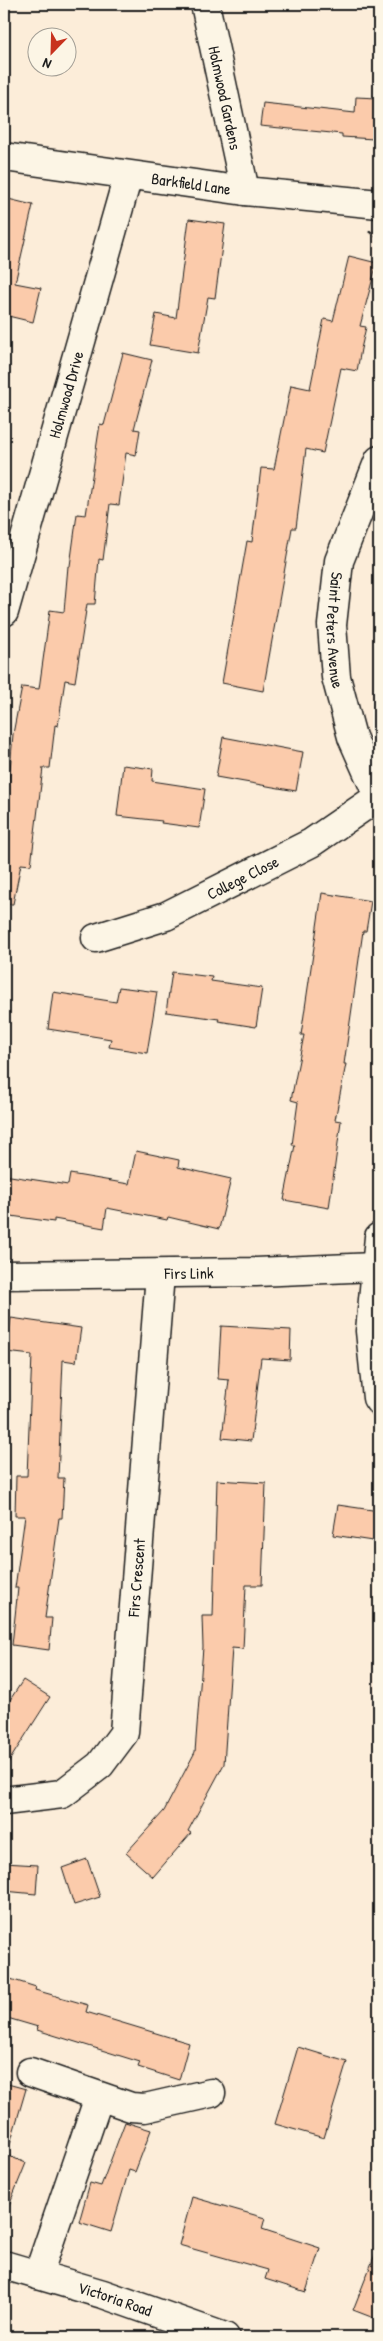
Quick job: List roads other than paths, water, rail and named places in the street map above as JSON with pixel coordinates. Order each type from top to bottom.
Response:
[{"type":"street","name":"Holmwood Gardens","points":[[205,4],[245,191]]},
{"type":"street","name":"Barkfield Lane","points":[[4,157],[245,191],[379,204]]},
{"type":"street","name":"Holmwood Drive","points":[[4,612],[128,176]]},
{"type":"street","name":"Saint Peters Avenue","points":[[379,460],[339,561],[332,625],[336,677],[352,737],[379,798]]},
{"type":"street","name":"College Close","points":[[96,938],[174,912],[311,843],[379,798]]},
{"type":"street","points":[[379,1237],[370,1331],[377,1398],[379,1401]]},
{"type":"street","name":"Firs Link","points":[[4,1275],[160,1274],[375,1267]]},
{"type":"street","name":"Firs Crescent","points":[[4,1800],[62,1794],[100,1765],[124,1733],[160,1274]]},
{"type":"street","points":[[30,2072],[131,2107],[145,2108],[211,2092]]},
{"type":"street","points":[[38,2275],[99,2097]]},
{"type":"street","name":"Victoria Road","points":[[4,2265],[103,2294],[225,2337]]}]
